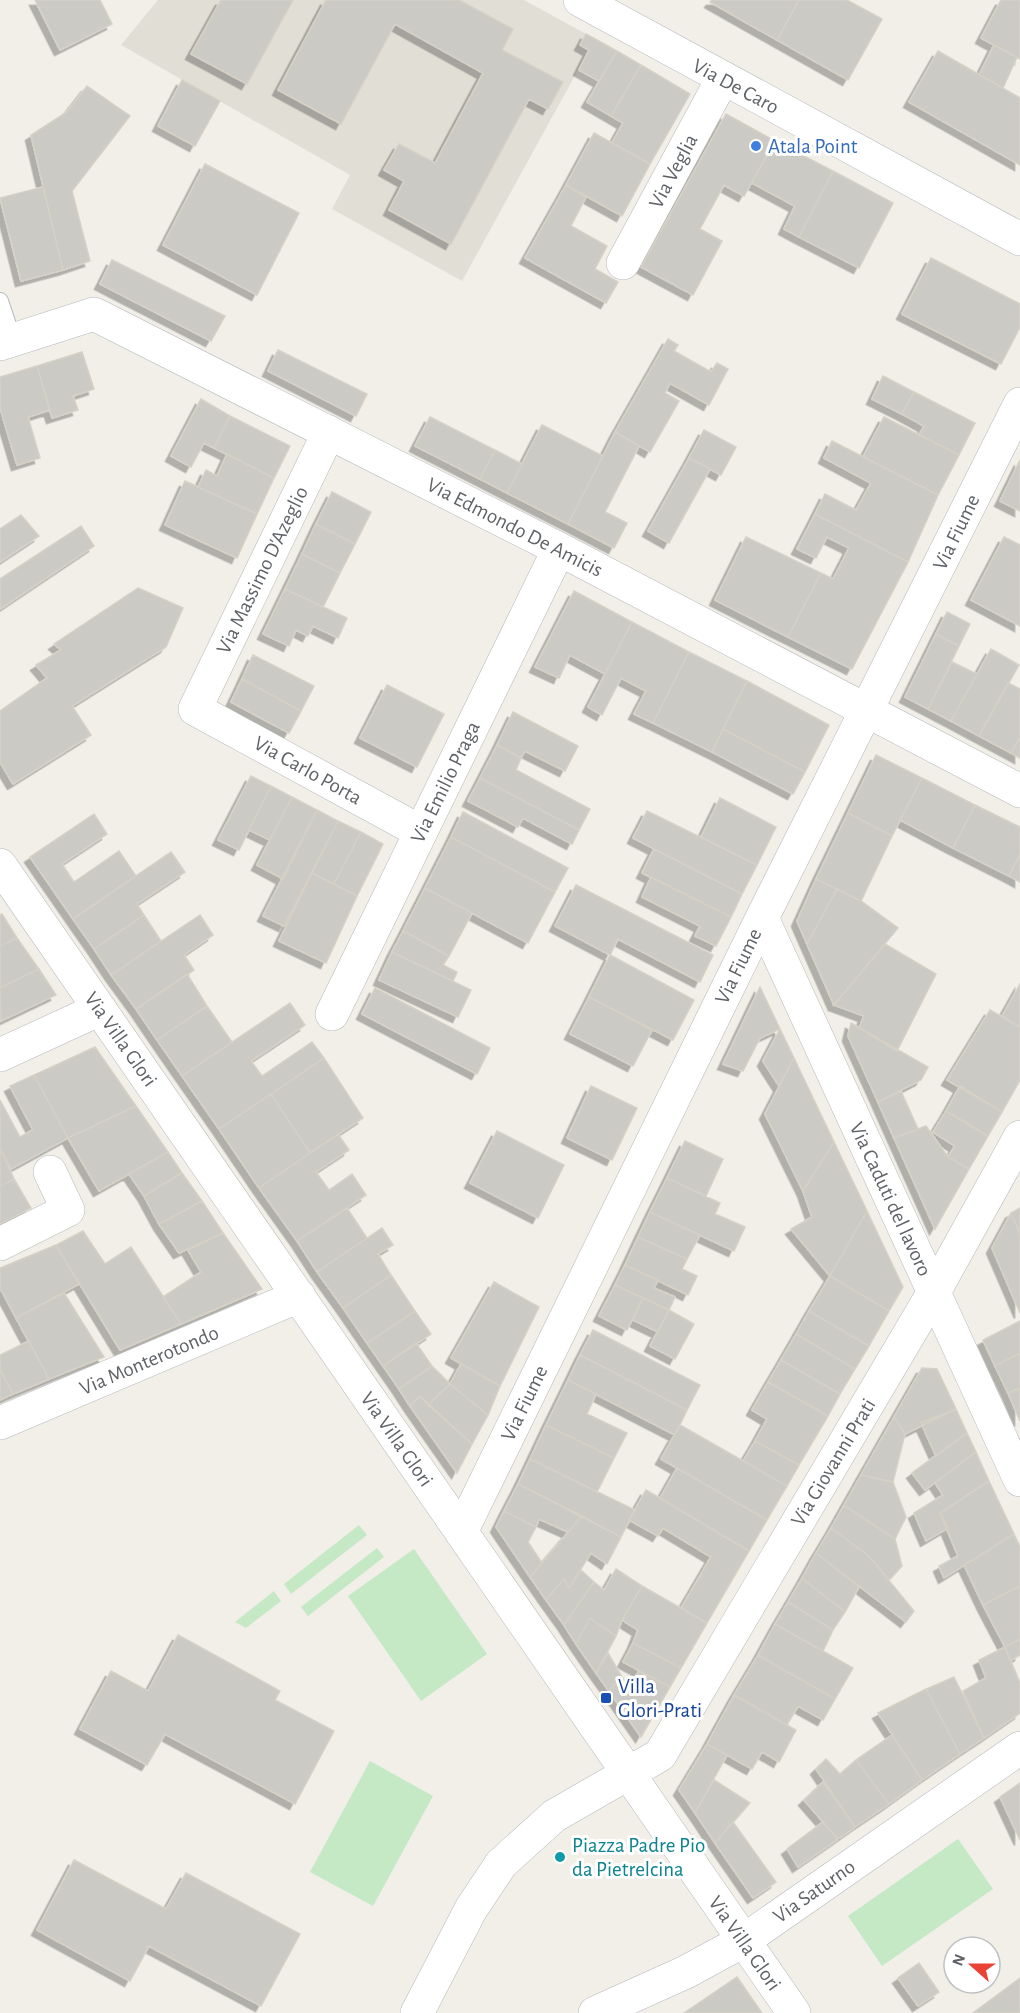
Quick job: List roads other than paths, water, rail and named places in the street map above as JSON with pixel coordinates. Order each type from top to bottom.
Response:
[{"type":"street","name":"Via De Caro","points":[[580,0],[1020,238]]},
{"type":"street","name":"Via Veglia","points":[[623,263],[723,78]]},
{"type":"street","name":"Via Edmondo De Amicis","points":[[7,342],[94,314],[559,549],[1020,791]]},
{"type":"street","name":"Via Fiume","points":[[461,1532],[762,918],[1020,404]]},
{"type":"street","name":"Via Massimo D'Azeglio","points":[[195,709],[330,432]]},
{"type":"street","name":"Via Emilio Praga","points":[[332,1014],[559,549]]},
{"type":"street","name":"Via Carlo Porta","points":[[195,709],[421,832]]},
{"type":"street","name":"Via Villa Glori","points":[[0,866],[631,1774],[794,2013]]},
{"type":"street","name":"Via Caduti del lavoro","points":[[762,918],[1020,1480]]},
{"type":"street","points":[[0,1055],[100,1009]]},
{"type":"street","name":"Via Giovanni Prati","points":[[417,2013],[471,1909],[501,1864],[554,1816],[631,1774],[660,1755],[934,1292],[1020,1137]]},
{"type":"street","points":[[0,1244],[68,1210],[50,1172]]},
{"type":"street","name":"Via Monterotondo","points":[[0,1423],[299,1296]]},
{"type":"street","name":"Via Saturno","points":[[595,2013],[686,1972],[743,1941],[1020,1748]]},
{"type":"lane","points":[[0,301],[7,342]]},
{"type":"place","name":"Atala Point","points":[[756,146]]},
{"type":"place","name":"Villa Glori-Prati","points":[[606,1698]]},
{"type":"place","name":"Piazza Padre Pio da Pietrelcina","points":[[560,1857]]}]
